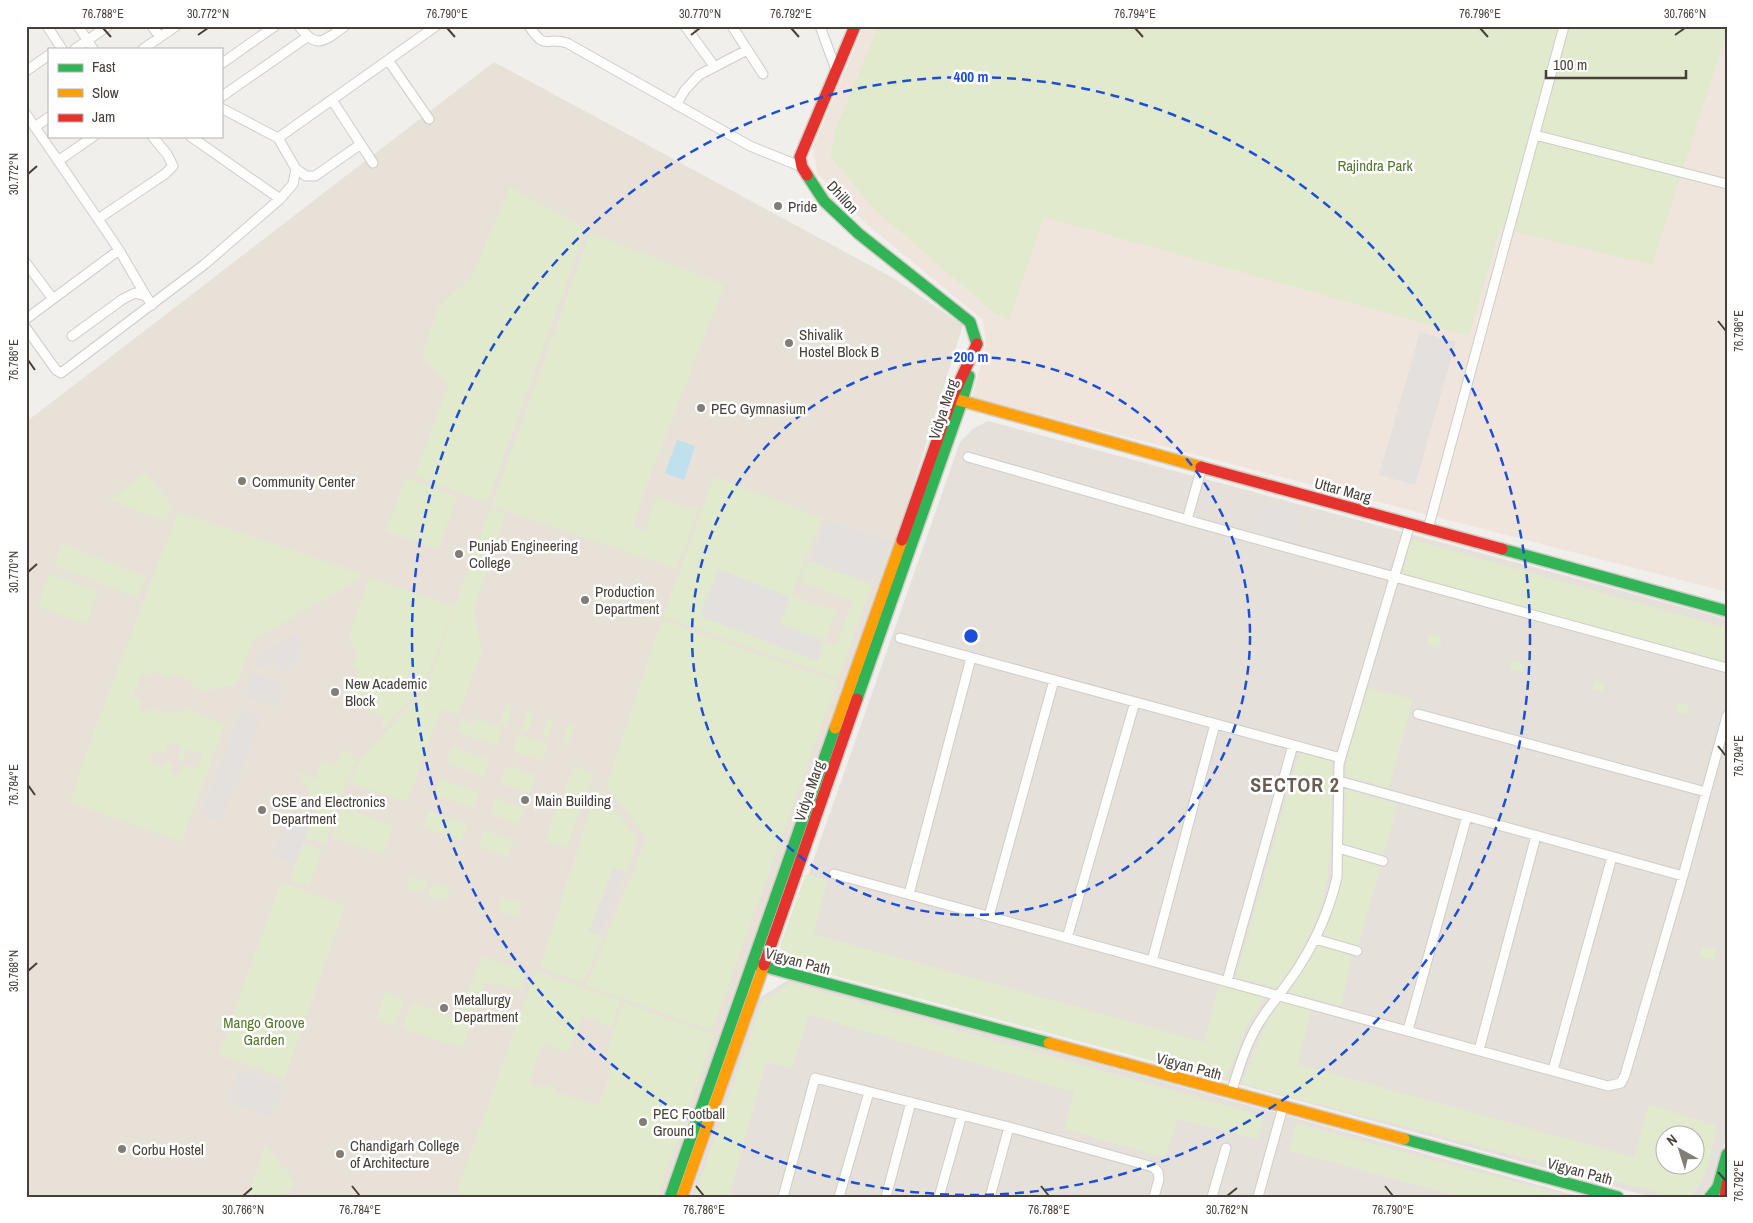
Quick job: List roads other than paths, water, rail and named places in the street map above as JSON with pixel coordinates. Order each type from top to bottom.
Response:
[{"type":"main road","points":[[802,167],[800,157],[804,146],[855,26]]},
{"type":"main road","name":"Dhillon","points":[[802,167],[824,201],[859,234],[970,322],[978,344]]},
{"type":"main road","name":"Vidya Marg","points":[[682,1197],[758,965],[978,344]]},
{"type":"main road","name":"Uttar Marg","points":[[957,400],[1727,611]]},
{"type":"main road","name":"Vidya Marg","points":[[670,1197],[758,965]]},
{"type":"main road","name":"Vigyan Path","points":[[758,965],[1618,1197]]},
{"type":"main road","points":[[1710,1197],[1718,1187],[1727,1154]]},
{"type":"main road","points":[[1725,1197],[1727,1184]]},
{"type":"street","points":[[47,26],[60,48]]},
{"type":"street","points":[[78,26],[92,48]]},
{"type":"street","points":[[77,48],[108,26]]},
{"type":"street","points":[[152,26],[160,38]]},
{"type":"street","points":[[145,48],[176,26]]},
{"type":"street","points":[[222,63],[275,26]]},
{"type":"street","points":[[300,26],[307,37],[315,42],[321,42],[346,26]]},
{"type":"street","points":[[278,138],[436,26]]},
{"type":"street","points":[[529,26],[540,41],[545,43],[560,41],[567,43],[750,146],[802,167]]},
{"type":"street","points":[[685,26],[714,66]]},
{"type":"street","points":[[732,26],[763,74]]},
{"type":"street","points":[[820,26],[836,70]]},
{"type":"street","points":[[1428,529],[1564,26]]},
{"type":"street","points":[[222,96],[307,37]]},
{"type":"street","points":[[676,105],[699,75],[747,50]]},
{"type":"street","points":[[26,71],[48,56]]},
{"type":"street","points":[[388,60],[429,119]]},
{"type":"street","points":[[332,100],[374,163]]},
{"type":"street","points":[[222,109],[278,138],[296,169],[306,176],[315,176],[361,144]]},
{"type":"street","points":[[26,114],[119,250],[152,304]]},
{"type":"street","points":[[35,126],[48,119]]},
{"type":"street","points":[[1535,135],[1727,184]]},
{"type":"street","points":[[58,161],[91,138]]},
{"type":"street","points":[[98,219],[165,174],[173,166],[157,138]]},
{"type":"street","points":[[193,138],[280,199]]},
{"type":"street","points":[[26,328],[56,370],[61,372],[205,264],[280,199],[294,184],[296,169]]},
{"type":"street","points":[[26,319],[119,250]]},
{"type":"street","points":[[26,263],[53,299]]},
{"type":"street","points":[[72,336],[123,299],[134,294],[146,296]]},
{"type":"street","points":[[968,457],[1186,520],[1727,668]]},
{"type":"street","points":[[1186,520],[1202,467]]},
{"type":"street","points":[[1231,1093],[1252,1034],[1300,966],[1315,939],[1333,894],[1337,877],[1339,764],[1410,524]]},
{"type":"street","points":[[900,638],[1341,758]]},
{"type":"street","points":[[909,894],[971,658]]},
{"type":"street","points":[[989,916],[1054,680]]},
{"type":"street","points":[[1067,938],[1135,702]]},
{"type":"street","points":[[1418,714],[1706,792]]},
{"type":"street","points":[[834,874],[1608,1086],[1621,1083],[1625,1075],[1727,716]]},
{"type":"street","points":[[1152,961],[1215,724]]},
{"type":"street","points":[[1227,981],[1293,745]]},
{"type":"street","points":[[1339,781],[1683,876]]},
{"type":"street","points":[[1408,1030],[1467,816]]},
{"type":"street","points":[[1479,1050],[1536,836]]},
{"type":"street","points":[[1338,848],[1383,861]]},
{"type":"street","points":[[1552,1070],[1612,857]]},
{"type":"street","points":[[1315,939],[1357,951]]},
{"type":"street","points":[[783,1197],[816,1078],[1009,1127],[1153,1167],[1158,1172],[1159,1179],[1154,1197]]},
{"type":"street","points":[[839,1197],[869,1092]]},
{"type":"street","points":[[886,1197],[910,1102]]},
{"type":"street","points":[[1258,1197],[1283,1107]]},
{"type":"street","points":[[939,1197],[962,1115]]},
{"type":"street","points":[[990,1197],[1009,1127]]},
{"type":"street","points":[[1212,1197],[1226,1148]]},
{"type":"water","points":[[677,440],[695,446],[684,480],[665,473]]},
{"type":"place","name":"Pride","points":[[778,206]]},
{"type":"place","name":"Shivalik Hostel Block B","points":[[789,343]]},
{"type":"place","name":"PEC Gymnasium","points":[[701,408]]},
{"type":"place","name":"Community Center","points":[[242,481]]},
{"type":"place","name":"Punjab Engineering College","points":[[459,554]]},
{"type":"place","name":"Production Department","points":[[585,600]]},
{"type":"place","name":"New Academic Block","points":[[335,692]]},
{"type":"place","name":"Main Building","points":[[525,800]]},
{"type":"place","name":"CSE and Electronics Department","points":[[262,810]]},
{"type":"place","name":"Metallurgy Department","points":[[444,1008]]},
{"type":"place","name":"PEC Football Ground","points":[[643,1122]]},
{"type":"place","name":"Corbu Hostel","points":[[122,1149]]},
{"type":"place","name":"Chandigarh College of Architecture","points":[[340,1154]]},
{"type":"district","name":"SECTOR 2","points":[[1295,784]]},
{"type":"park label","name":"Rajindra Park","points":[[1375,165]]},
{"type":"park label","name":"Mango Groove Garden","points":[[264,1030]]}]
